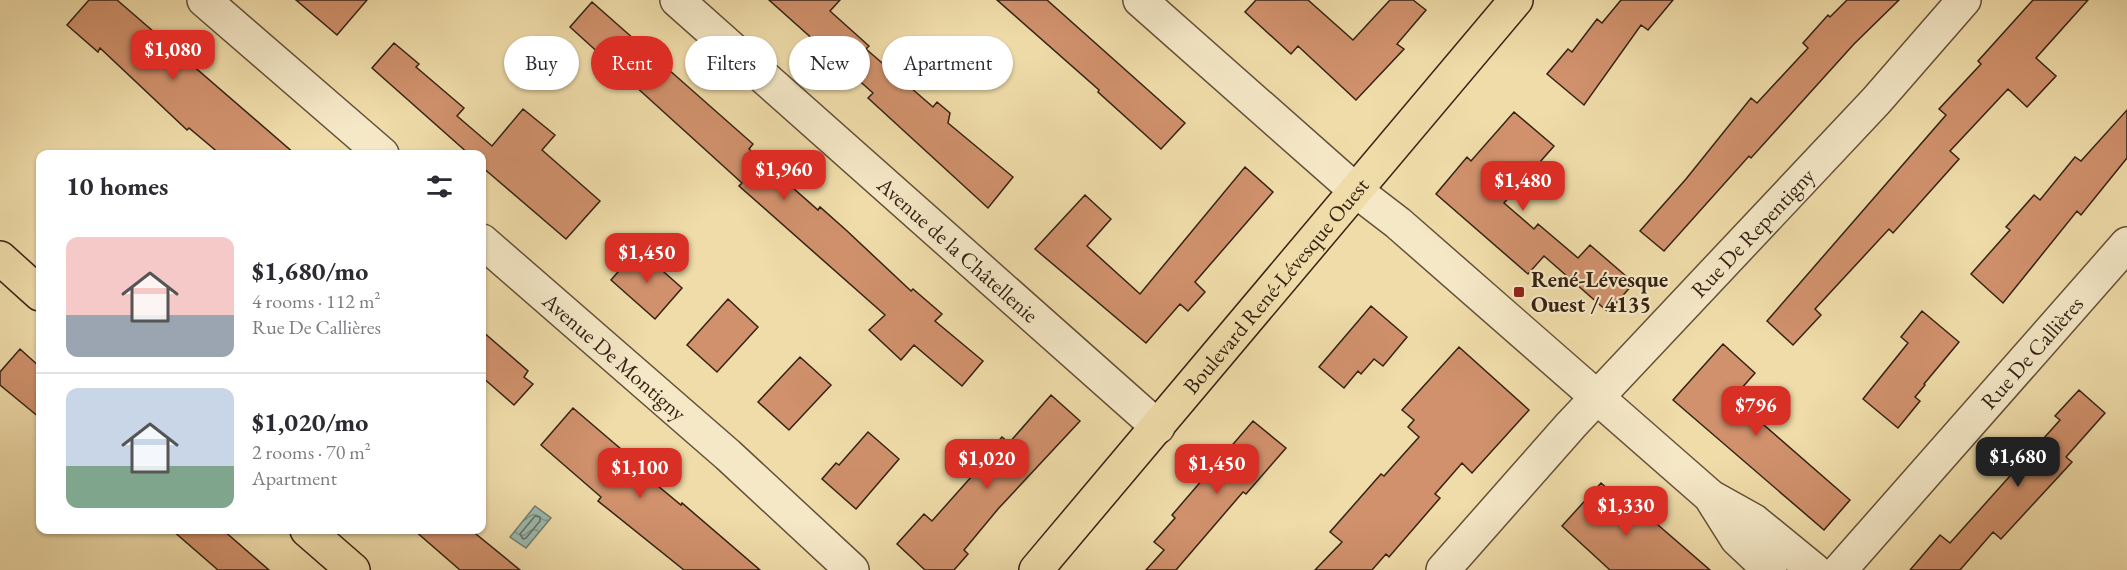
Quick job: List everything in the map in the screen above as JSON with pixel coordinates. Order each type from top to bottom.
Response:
[{"type":"main road","name":"Boulevard René-Lévesque Ouest","points":[[1036,570],[1516,0]]},
{"type":"main road","points":[[0,258],[36,290]]},
{"type":"main road","points":[[312,534],[353,570]]},
{"type":"street","points":[[204,0],[377,150]]},
{"type":"street","name":"Avenue de la Châtellenie","points":[[677,0],[1158,427]]},
{"type":"street","points":[[1140,0],[1355,190],[1398,223],[1711,497],[1754,521],[1814,570]]},
{"type":"street","name":"Rue De Repentigny","points":[[1443,570],[1597,397],[1876,101],[1964,0]]},
{"type":"street","name":"Avenue De Montigny","points":[[486,244],[728,454],[836,565]]},
{"type":"street","name":"Rue De Callières","points":[[1840,570],[2127,244]]},
{"type":"street","points":[[1711,497],[1737,538],[1770,570]]},
{"type":"water","points":[[535,506],[551,518],[526,548],[510,537]]},
{"type":"building","points":[[89,0],[117,0],[290,150],[215,150],[189,128],[187,130],[100,48],[98,52],[67,25]]},
{"type":"building","points":[[296,0],[367,0],[337,35]]},
{"type":"building","points":[[769,0],[840,0],[830,11],[858,36],[809,36]]},
{"type":"building","points":[[997,0],[1047,0],[1185,123],[1161,149],[1098,92],[1099,90]]},
{"type":"building","points":[[1256,0],[1308,0],[1353,40],[1390,0],[1413,0],[1426,10],[1397,44],[1404,49],[1356,100],[1298,46],[1291,54],[1245,12]]},
{"type":"building","points":[[1621,0],[1673,0],[1648,30],[1641,25],[1584,105],[1547,74],[1568,49],[1572,52],[1597,19],[1602,23]]},
{"type":"building","points":[[1847,0],[1899,0],[1854,44],[1751,158],[1749,156],[1664,251],[1640,231],[1686,179],[1751,98],[1757,103],[1808,48],[1803,43],[1828,15],[1830,17]]},
{"type":"building","points":[[2033,0],[2088,0],[2036,58],[2056,76],[2027,107],[2008,89],[1950,151],[1959,159],[1893,233],[1889,229],[1815,309],[1821,315],[1793,345],[1767,321],[1946,115],[1939,109],[1981,64],[1978,61]]},
{"type":"building","points":[[592,2],[631,36],[591,36],[591,46],[570,27]]},
{"type":"building","points":[[394,43],[419,64],[416,67],[464,108],[457,116],[492,146],[523,109],[555,135],[542,150],[600,201],[566,239],[486,170],[486,150],[464,150],[372,68]]},
{"type":"building","points":[[870,52],[882,63],[882,90],[913,90],[933,107],[937,102],[950,113],[948,123],[1013,177],[988,208],[868,98],[873,93],[870,90]]},
{"type":"building","points":[[673,73],[685,84],[685,90],[692,90],[753,144],[749,149],[818,210],[820,207],[911,291],[913,289],[942,314],[935,321],[983,361],[962,386],[914,345],[901,360],[869,330],[885,315],[739,186],[742,183],[639,90],[673,90]]},
{"type":"building","points":[[2127,110],[2127,158],[2081,215],[2077,211],[2003,303],[1971,274],[2010,230],[2006,227],[2034,195],[2040,200],[2075,157],[2081,161]]},
{"type":"building","points":[[1514,112],[1554,146],[1504,203],[1534,229],[1538,224],[1578,258],[1590,245],[1634,283],[1608,312],[1544,256],[1528,274],[1436,194],[1467,157],[1471,161]]},
{"type":"building","points":[[1245,167],[1273,192],[1195,282],[1205,292],[1188,311],[1180,304],[1146,343],[1035,249],[1085,195],[1111,219],[1087,246],[1140,294]]},
{"type":"building","points":[[638,249],[682,288],[655,319],[611,280]]},
{"type":"building","points":[[728,299],[758,327],[717,372],[687,345]]},
{"type":"building","points":[[1371,306],[1407,337],[1383,366],[1374,359],[1361,374],[1358,371],[1344,388],[1319,367]]},
{"type":"building","points":[[1922,311],[1959,342],[1924,384],[1915,397],[1920,401],[1898,428],[1863,399],[1908,343],[1901,337]]},
{"type":"building","points":[[486,334],[528,371],[524,377],[533,384],[514,405],[486,380]]},
{"type":"building","points":[[1723,344],[1755,373],[1733,398],[1850,500],[1824,530],[1673,400]]},
{"type":"building","points":[[1459,347],[1529,410],[1472,473],[1462,463],[1435,494],[1440,498],[1389,557],[1386,554],[1372,570],[1315,570],[1342,542],[1330,532],[1381,474],[1384,476],[1419,437],[1408,427],[1414,420],[1402,410]]},
{"type":"building","points":[[20,349],[36,363],[36,415],[0,385],[0,372]]},
{"type":"building","points":[[800,357],[831,385],[789,430],[758,402]]},
{"type":"building","points":[[2079,390],[2105,413],[2066,457],[2072,462],[2001,539],[1993,532],[1960,570],[1910,570],[1940,535],[1950,543],[2060,420],[2055,416]]},
{"type":"building","points":[[1051,395],[1080,421],[998,509],[964,550],[968,554],[954,570],[925,570],[897,544],[924,514],[932,521],[980,467],[977,464],[1002,437],[1009,443]]},
{"type":"building","points":[[573,408],[649,473],[646,476],[681,505],[682,503],[760,570],[684,570],[598,501],[601,497],[541,445]]},
{"type":"building","points":[[1253,421],[1286,448],[1246,494],[1243,492],[1176,570],[1146,570],[1164,550],[1154,542],[1175,518],[1172,515]]},
{"type":"building","points":[[868,432],[899,459],[856,509],[822,479],[836,463],[839,465]]},
{"type":"building","points":[[1601,483],[1646,523],[1650,518],[1710,570],[1610,570],[1562,526]]},
{"type":"building","points":[[177,534],[228,534],[269,570],[218,570]]},
{"type":"building","points":[[419,534],[476,534],[520,570],[460,570]]},
{"type":"place","name":"René-Lévesque Ouest / 4135","points":[[1519,292]]}]
